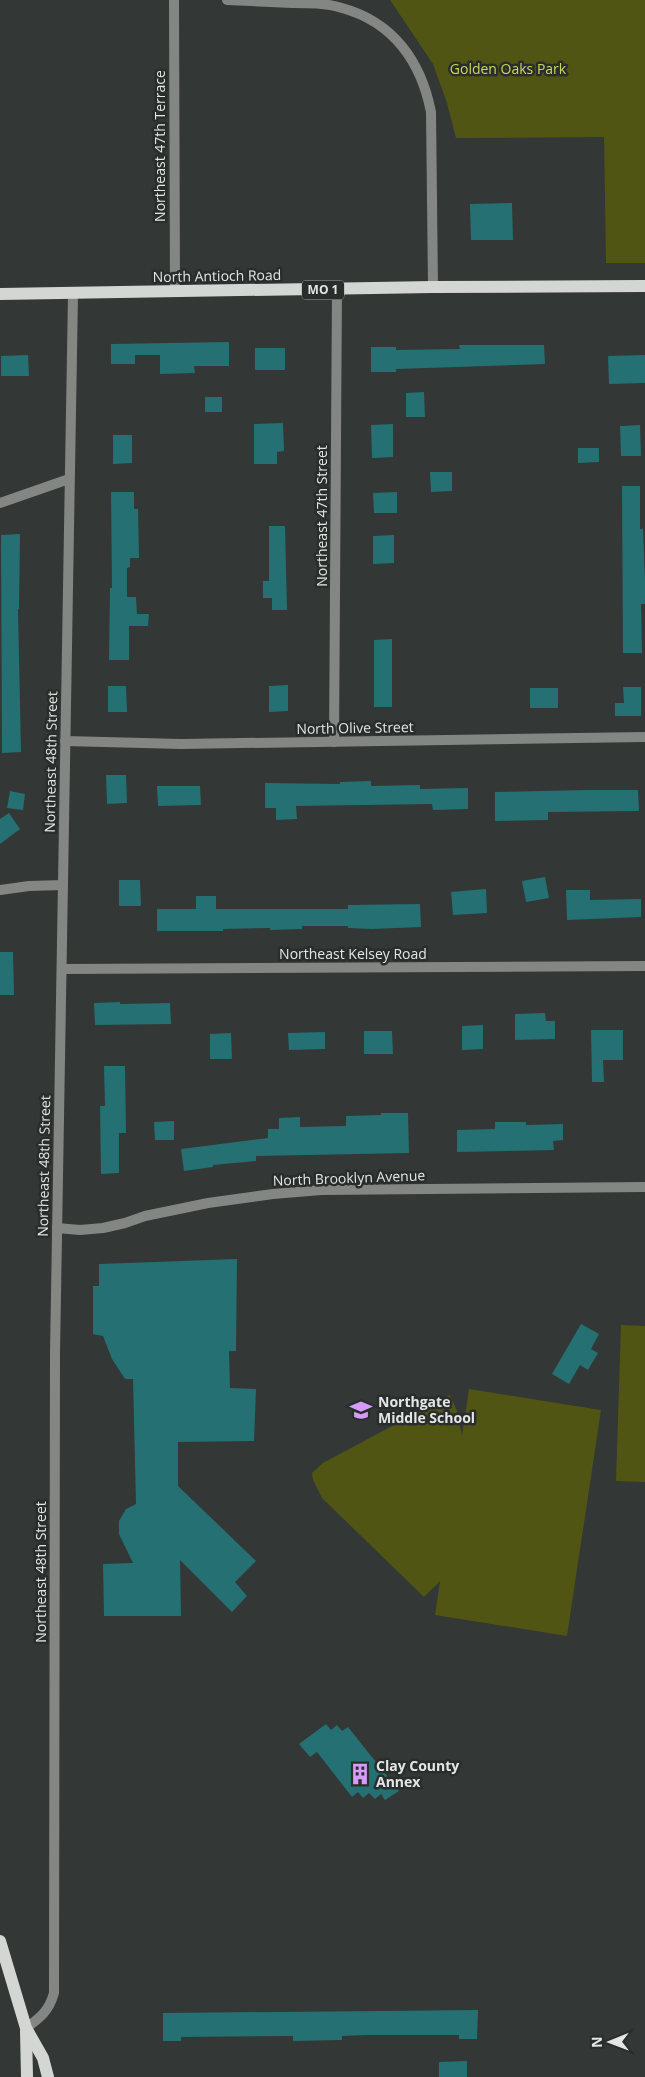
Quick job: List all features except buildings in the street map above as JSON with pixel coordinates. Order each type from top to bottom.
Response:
[{"type":"main road","name":"North Antioch Road","points":[[0,294],[433,287],[645,286]]},
{"type":"main road","points":[[0,1941],[26,2028],[43,2058],[48,2077]]},
{"type":"main road","points":[[26,2028],[27,2077]]},
{"type":"street","name":"Northeast 47th Terrace","points":[[174,0],[175,291]]},
{"type":"street","points":[[227,0],[320,4],[340,7],[360,14],[378,24],[394,37],[409,54],[427,92],[431,112],[433,287]]},
{"type":"street","name":"Northeast 47th Street","points":[[334,742],[337,290]]},
{"type":"street","name":"Northeast 48th Street","points":[[26,2028],[44,2015],[50,2006],[54,1993],[55,1353],[73,294]]},
{"type":"street","points":[[0,504],[69,479]]},
{"type":"street","name":"North Olive Street","points":[[65,741],[181,744],[645,737]]},
{"type":"street","points":[[0,890],[29,886],[63,885]]},
{"type":"street","name":"Northeast Kelsey Road","points":[[62,969],[645,966]]},
{"type":"street","name":"North Brooklyn Avenue","points":[[57,1228],[80,1230],[103,1228],[145,1216],[208,1203],[312,1191],[645,1186]]},
{"type":"green space","name":"Golden Oaks Park","points":[[390,0],[645,0],[645,263],[606,263],[604,137],[456,138],[447,103],[433,64]]},
{"type":"green space","points":[[621,1325],[645,1326],[645,1482],[616,1481]]},
{"type":"green space","points":[[469,1389],[601,1410],[567,1636],[435,1615],[440,1581],[424,1597],[322,1498],[313,1480],[312,1473],[323,1463],[450,1395],[457,1411],[462,1436]]},
{"type":"place","name":"Northgate Middle School","points":[[361,1410]]},
{"type":"place","name":"Clay County Annex","points":[[360,1774]]}]
